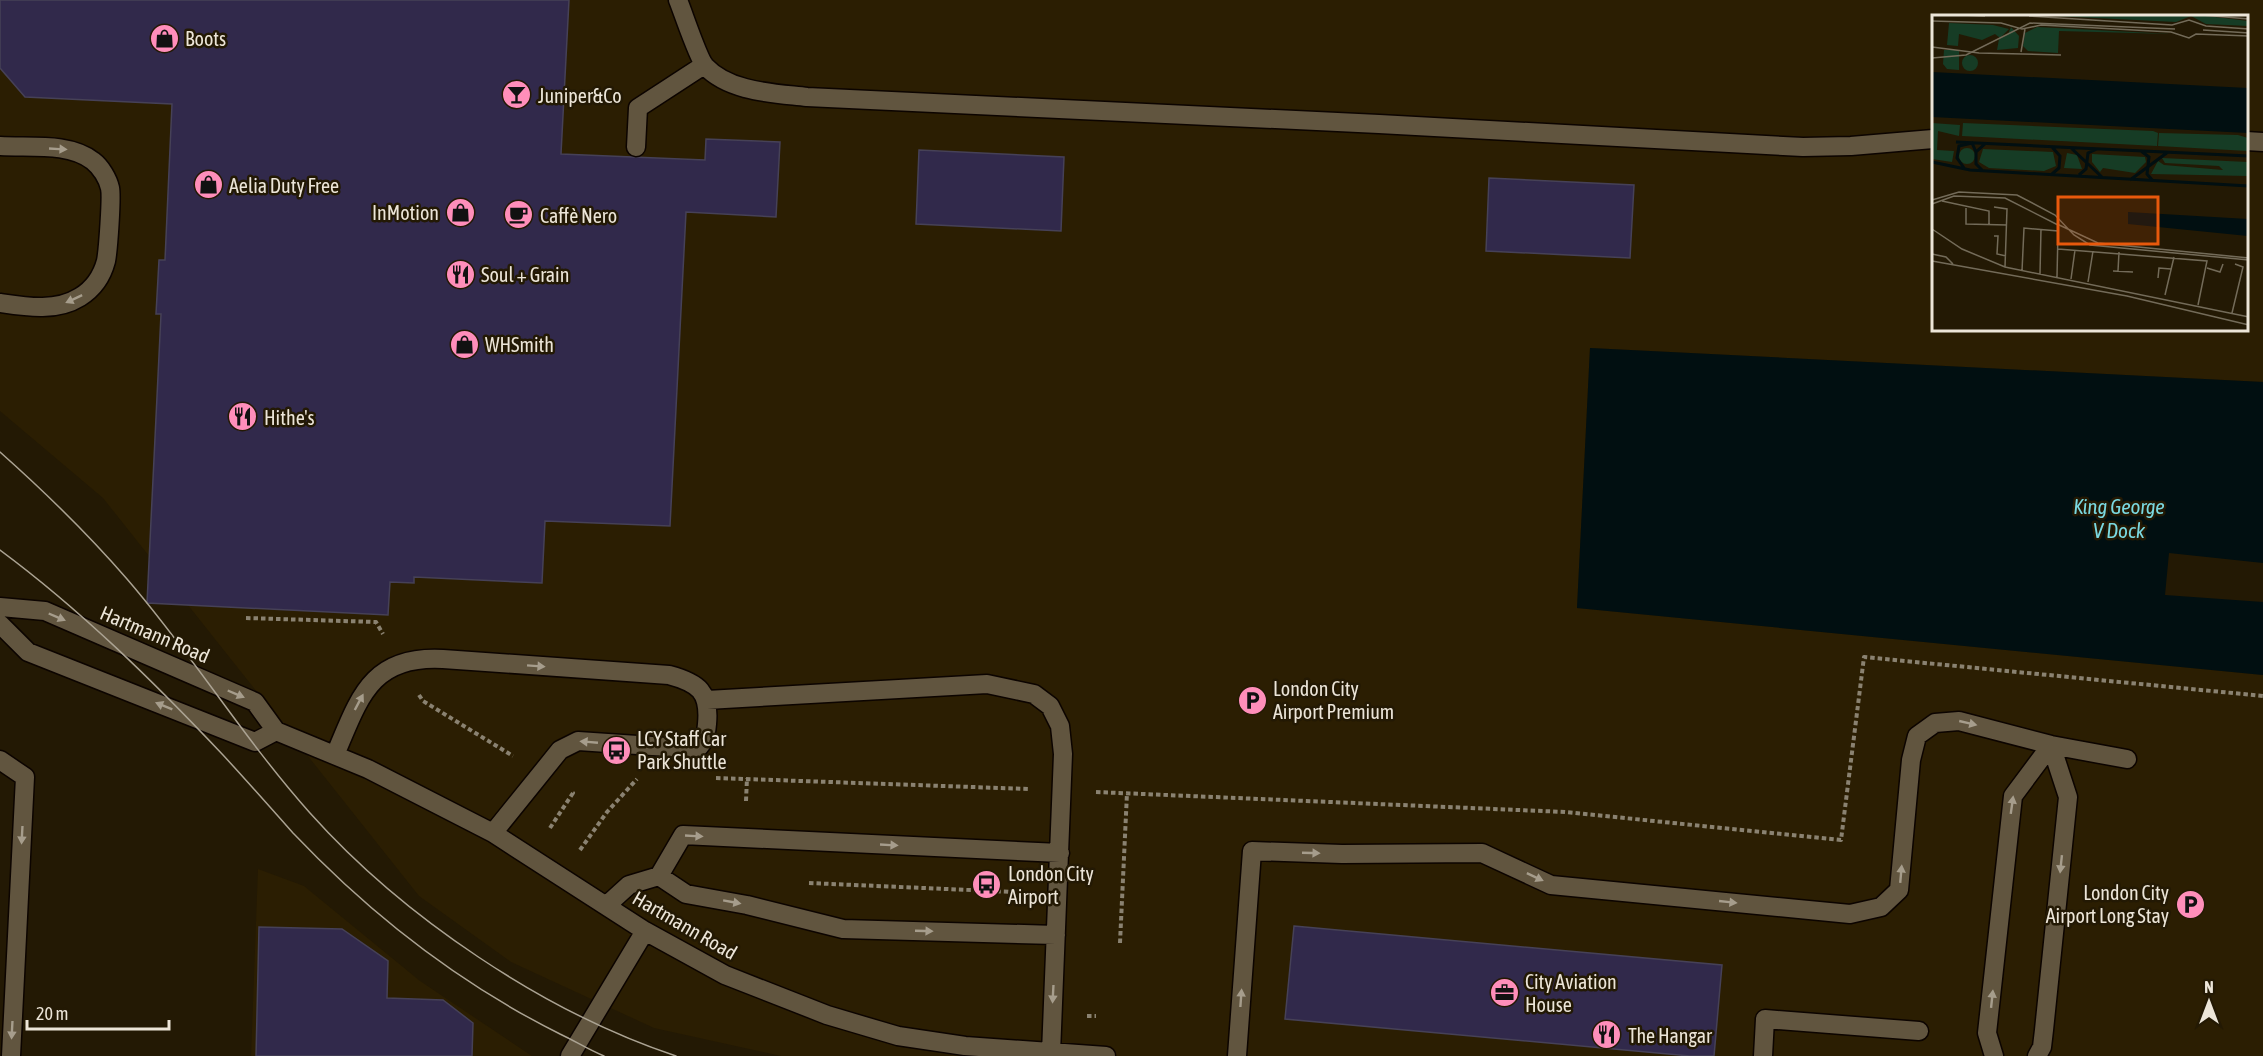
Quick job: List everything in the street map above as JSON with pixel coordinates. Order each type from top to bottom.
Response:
[{"type":"street","points":[[678,0],[704,65],[731,84],[771,93],[807,97],[1803,147],[1851,146],[1932,139]]},
{"type":"street","points":[[636,147],[638,108],[704,65]]},
{"type":"street","points":[[2248,141],[2263,142]]},
{"type":"street","points":[[0,146],[70,150],[95,162],[105,174],[110,188],[106,259],[94,287],[70,303],[51,307],[30,308],[0,303]]},
{"type":"street","name":"Hartmann Road","points":[[0,607],[45,611],[255,702],[276,731],[398,783],[493,833],[645,931],[725,975],[827,1016],[898,1036],[965,1046],[1106,1056]]},
{"type":"street","points":[[0,624],[28,652],[255,742],[276,731]]},
{"type":"street","points":[[334,755],[368,686],[378,675],[414,659],[443,659],[669,675],[685,679],[698,688],[707,700],[707,732],[704,742],[697,749],[578,741],[568,744],[560,750],[493,833]]},
{"type":"street","points":[[707,700],[987,684],[1034,694],[1050,706],[1060,726],[1063,754],[1051,1053]]},
{"type":"street","points":[[1237,1056],[1252,851],[1342,854],[1482,853],[1551,885],[1850,914],[1881,907],[1899,890],[1911,760],[1917,736],[1935,723],[1959,721],[2051,745],[2127,759]]},
{"type":"street","points":[[1994,1056],[1988,1033],[2013,796],[2051,745]]},
{"type":"street","points":[[2037,1056],[2042,1047],[2068,797],[2051,745]]},
{"type":"street","points":[[0,760],[25,777],[11,1056]]},
{"type":"street","points":[[607,905],[629,885],[659,876],[683,836],[1060,853]]},
{"type":"street","points":[[659,876],[686,894],[747,905],[843,929],[1056,935]]},
{"type":"street","points":[[570,1056],[645,931]]},
{"type":"street","points":[[1763,1056],[1765,1019],[1919,1031]]},
{"type":"path","points":[[246,618],[376,622],[386,638]]},
{"type":"path","points":[[711,778],[1061,790],[1565,812],[1840,840],[1864,657],[2263,696]]},
{"type":"path","points":[[418,693],[423,701],[515,757]]},
{"type":"path","points":[[571,846],[578,851],[607,812],[639,777]]},
{"type":"path","points":[[746,801],[747,778]]},
{"type":"path","points":[[556,836],[548,831],[573,794],[568,790]]},
{"type":"path","points":[[1120,942],[1127,793]]},
{"type":"path","points":[[802,882],[1015,892]]},
{"type":"shaded area","name":"London City Airport","points":[[0,0],[2263,0],[2263,382],[1590,348],[1577,608],[2263,675],[2263,1056],[781,1056],[654,1028],[511,962],[419,896],[103,498],[0,411]]},
{"type":"shaded area","points":[[258,869],[304,886],[420,981],[532,1056],[251,1056]]},
{"type":"water","name":"King George V Dock","points":[[1590,348],[2263,382],[2263,675],[1577,608]]},
{"type":"pier","points":[[2169,553],[2263,563],[2263,602],[2165,595]]},
{"type":"building","points":[[0,0],[569,0],[561,154],[705,160],[706,139],[780,142],[776,217],[686,212],[670,526],[545,521],[542,583],[414,577],[414,583],[390,582],[388,615],[147,603],[161,314],[156,314],[159,260],[165,260],[172,104],[25,97],[0,68]]},
{"type":"building","points":[[919,150],[1064,157],[1061,231],[916,224]]},
{"type":"building","points":[[1489,178],[1634,185],[1630,258],[1486,251]]},
{"type":"building","name":"City Aviation House","points":[[1294,926],[1722,965],[1714,1056],[1690,1056],[1285,1019]]},
{"type":"building","points":[[259,927],[342,929],[388,961],[387,998],[443,1000],[473,1023],[472,1056],[256,1056]]},
{"type":"tram line","points":[[0,452],[66,514],[112,562],[174,637],[286,785],[347,851],[388,889],[478,957],[527,987],[576,1014],[626,1037],[676,1056]]},
{"type":"tram line","points":[[0,550],[88,622],[143,674],[223,755],[322,863],[385,919],[452,970],[487,993],[604,1056]]},
{"type":"place","name":"Boots","points":[[164,38]]},
{"type":"place","name":"Juniper&Co","points":[[517,95]]},
{"type":"place","name":"Aelia Duty Free","points":[[208,185]]},
{"type":"place","name":"InMotion","points":[[460,212]]},
{"type":"place","name":"Caffè Nero","points":[[519,215]]},
{"type":"place","name":"Soul + Grain","points":[[460,274]]},
{"type":"place","name":"WHSmith","points":[[464,344]]},
{"type":"place","name":"Hithe's","points":[[243,417]]},
{"type":"place","name":"London City Airport Premium","points":[[1252,700]]},
{"type":"place","name":"LCY Staff Car Park Shuttle","points":[[616,750]]},
{"type":"place","name":"London City Airport","points":[[987,884]]},
{"type":"place","name":"London City Airport Long Stay","points":[[2190,904]]},
{"type":"place","name":"City Aviation House","points":[[1504,992]]},
{"type":"place","name":"The Hangar","points":[[1607,1035]]}]
